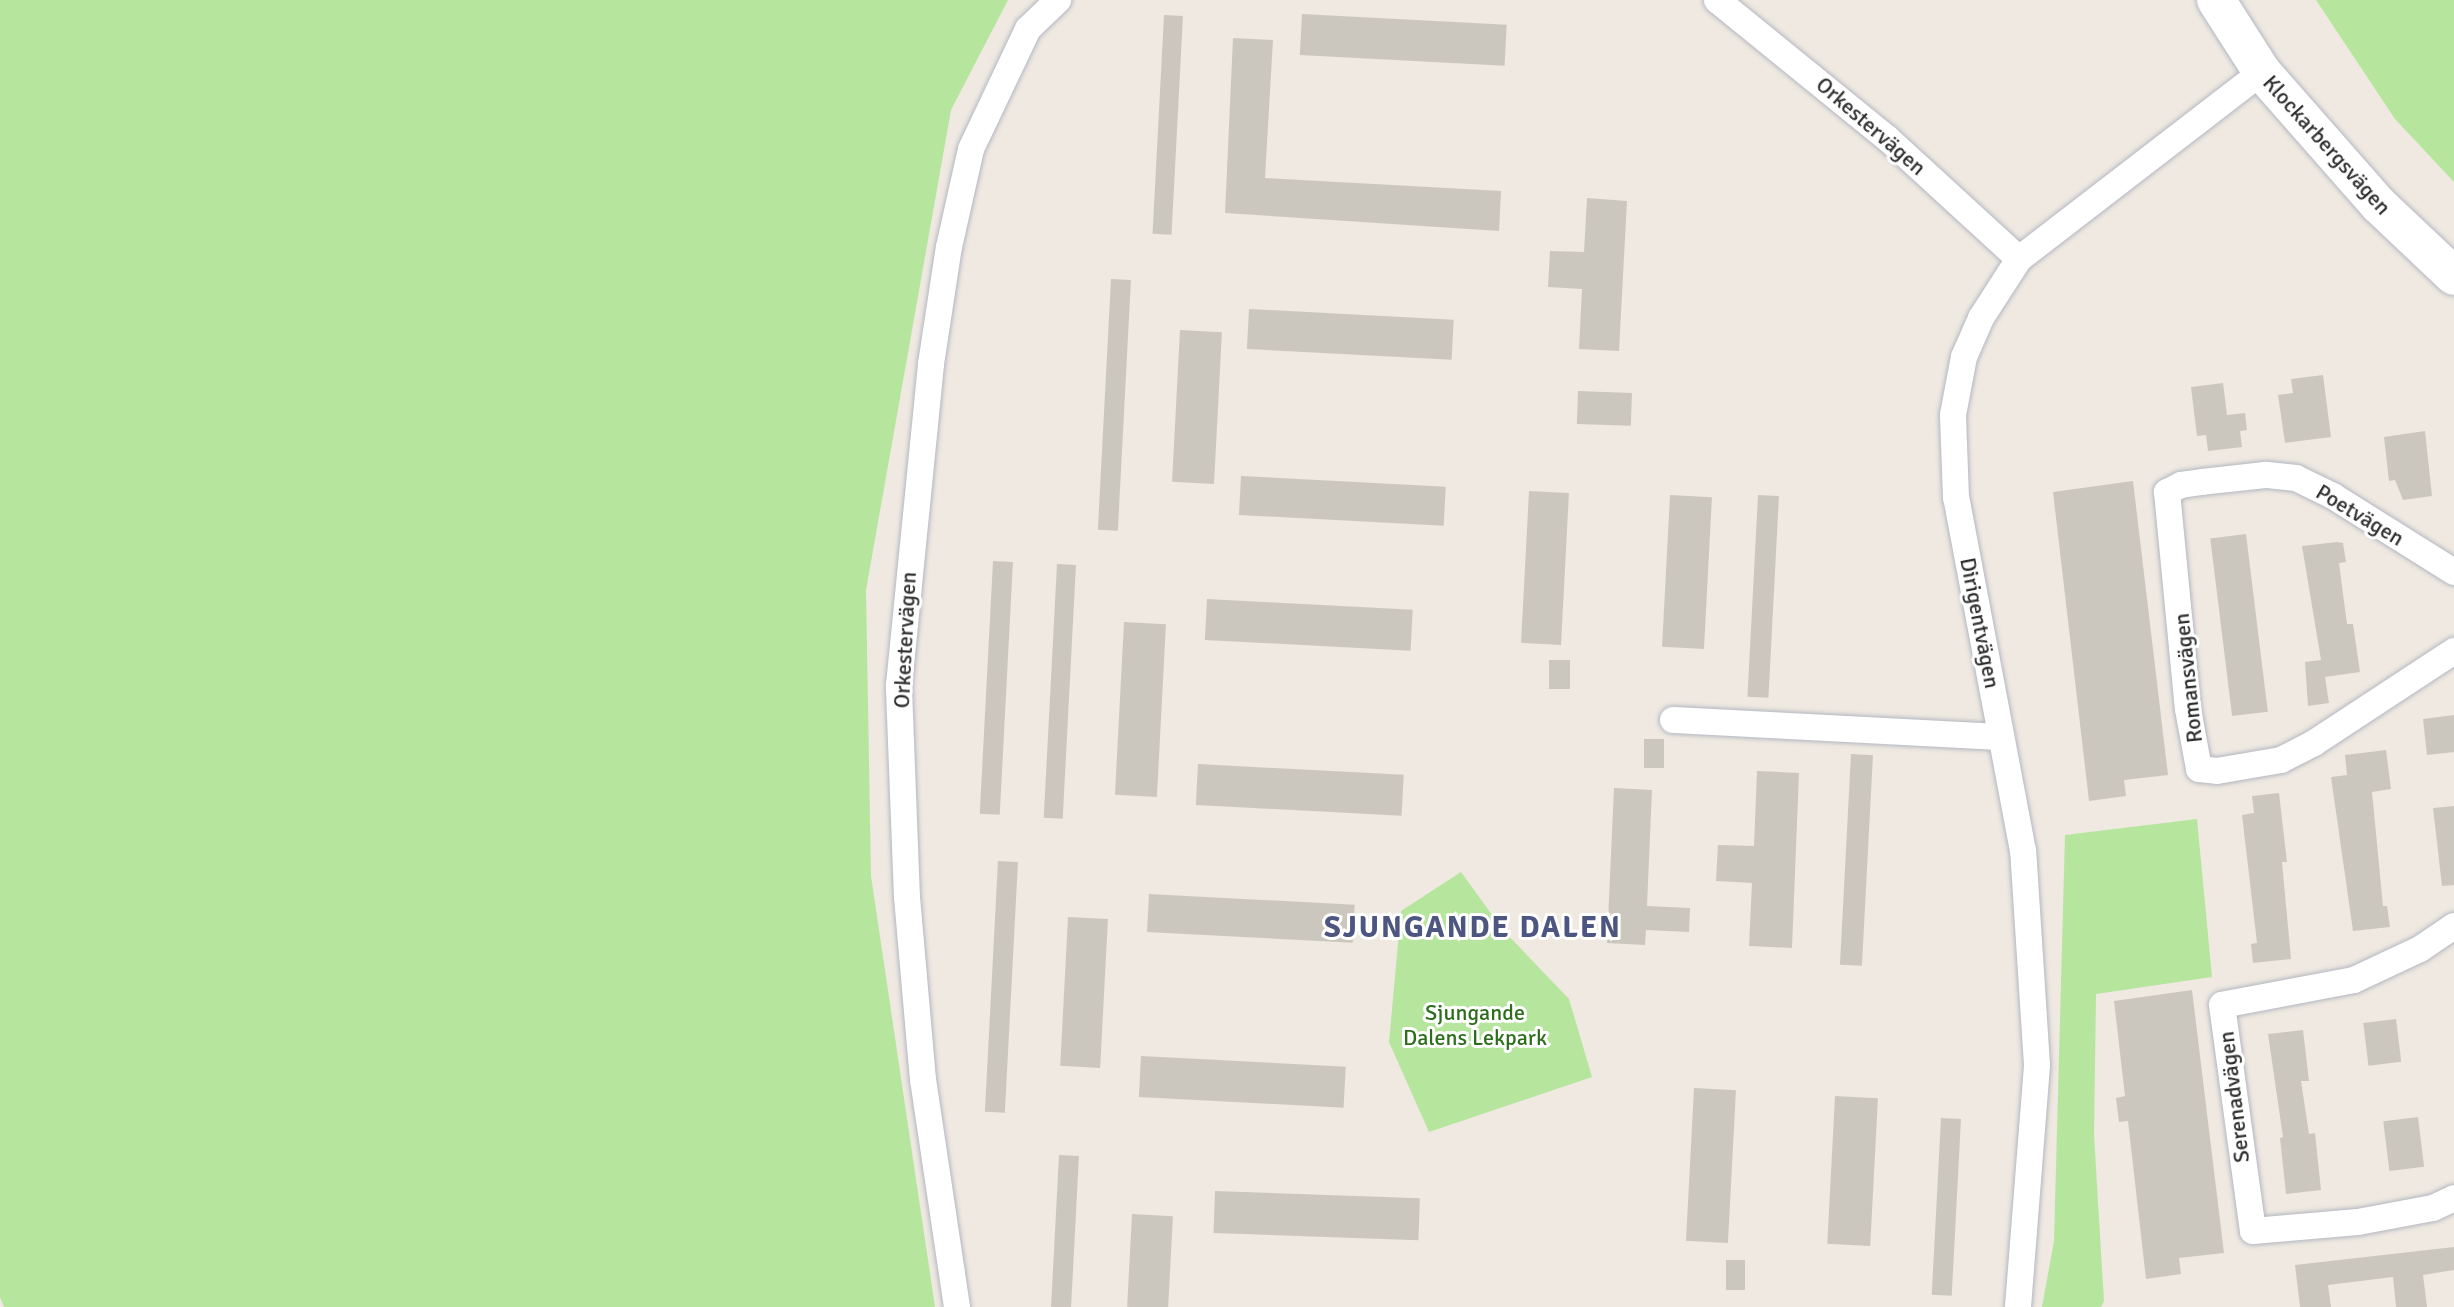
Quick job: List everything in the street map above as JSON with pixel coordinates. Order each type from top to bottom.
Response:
[{"type":"main road","name":"Klockarbergsvägen","points":[[2216,0],[2262,72],[2379,205],[2454,276]]},
{"type":"street","name":"Orkestervägen","points":[[957,1307],[923,1080],[907,898],[899,685],[931,364],[949,247],[971,149],[1028,29],[1058,0]]},
{"type":"street","name":"Orkestervägen","points":[[1717,0],[1887,138],[2019,259]]},
{"type":"street","name":"Dirigentvägen","points":[[2018,1307],[2037,1065],[2023,851],[1956,498],[1953,415],[1964,357],[1975,331],[2019,259],[2262,72]]},
{"type":"street","name":"Poetvägen","points":[[2167,492],[2181,485],[2265,475],[2296,478],[2333,496],[2454,572]]},
{"type":"street","name":"Romansvägen","points":[[2167,492],[2188,709],[2199,769],[2217,771],[2281,760],[2314,743],[2454,651]]},
{"type":"street","points":[[1673,720],[2001,737]]},
{"type":"street","name":"Serenadvägen","points":[[2454,926],[2420,949],[2354,980],[2222,1005],[2253,1231],[2358,1222],[2433,1208],[2454,1198]]},
{"type":"green space","points":[[0,0],[1008,0],[951,110],[866,590],[871,876],[935,1307],[4,1307],[0,1297]]},
{"type":"green space","points":[[2316,0],[2454,0],[2454,182],[2395,119]]},
{"type":"green space","points":[[2197,819],[2212,977],[2096,994],[2094,1135],[2104,1301],[2101,1307],[2042,1307],[2054,1241],[2065,835]]},
{"type":"green space","name":"Sjungande Dalens Lekpark","points":[[1461,872],[1503,930],[1569,999],[1592,1077],[1429,1132],[1389,1042],[1401,911]]},
{"type":"building","points":[[1302,14],[1507,25],[1505,66],[1300,55]]},
{"type":"building","points":[[1164,15],[1183,16],[1172,235],[1153,234]]},
{"type":"building","points":[[1233,38],[1273,40],[1265,178],[1501,191],[1499,231],[1225,213]]},
{"type":"building","points":[[1587,198],[1627,201],[1619,351],[1579,349],[1582,289],[1548,287],[1550,251],[1584,252]]},
{"type":"building","points":[[1111,279],[1131,280],[1118,531],[1098,530]]},
{"type":"building","points":[[1249,309],[1454,320],[1452,360],[1247,349]]},
{"type":"building","points":[[1180,330],[1222,332],[1214,484],[1172,482]]},
{"type":"building","points":[[2323,375],[2331,437],[2285,443],[2278,395],[2293,393],[2291,379]]},
{"type":"building","points":[[2223,383],[2227,415],[2245,413],[2247,430],[2240,431],[2242,447],[2208,451],[2206,435],[2197,436],[2191,387]]},
{"type":"building","points":[[1578,391],[1632,393],[1631,426],[1577,424]]},
{"type":"building","points":[[2425,431],[2432,496],[2403,500],[2395,480],[2389,481],[2384,437]]},
{"type":"building","points":[[1241,476],[1446,487],[1444,526],[1239,515]]},
{"type":"building","points":[[2133,481],[2168,775],[2124,780],[2126,796],[2089,801],[2053,492]]},
{"type":"building","points":[[1529,491],[1569,493],[1561,645],[1521,643]]},
{"type":"building","points":[[1670,495],[1712,497],[1704,649],[1662,647]]},
{"type":"building","points":[[1758,495],[1779,496],[1768,698],[1747,697]]},
{"type":"building","points":[[2246,534],[2268,712],[2232,716],[2210,538]]},
{"type":"building","points":[[2343,543],[2346,562],[2339,563],[2347,624],[2353,624],[2360,672],[2325,677],[2329,703],[2308,706],[2305,662],[2321,660],[2302,546]]},
{"type":"building","points":[[993,561],[1013,562],[1000,815],[980,814]]},
{"type":"building","points":[[1057,564],[1076,565],[1063,819],[1044,818]]},
{"type":"building","points":[[1207,599],[1413,610],[1411,651],[1205,640]]},
{"type":"building","points":[[1124,622],[1166,624],[1157,797],[1115,795]]},
{"type":"building","points":[[1549,660],[1570,660],[1570,689],[1549,689]]},
{"type":"building","points":[[2454,715],[2454,752],[2427,755],[2423,719]]},
{"type":"building","points":[[1644,739],[1664,739],[1664,768],[1644,768]]},
{"type":"building","points":[[2386,750],[2391,789],[2372,792],[2383,906],[2387,906],[2390,927],[2353,931],[2331,777],[2347,775],[2345,755]]},
{"type":"building","points":[[1851,754],[1873,755],[1862,966],[1840,965]]},
{"type":"building","points":[[1198,764],[1404,775],[1402,816],[1196,805]]},
{"type":"building","points":[[1757,771],[1799,773],[1792,948],[1749,946],[1752,883],[1716,881],[1718,845],[1754,846]]},
{"type":"building","points":[[1614,788],[1652,790],[1647,906],[1690,908],[1689,932],[1646,930],[1645,945],[1607,943]]},
{"type":"building","points":[[2279,793],[2287,862],[2282,862],[2291,959],[2253,963],[2251,944],[2257,943],[2242,815],[2254,813],[2252,796]]},
{"type":"building","points":[[2454,806],[2454,885],[2442,886],[2433,808]]},
{"type":"building","points":[[998,861],[1018,862],[1005,1113],[985,1112]]},
{"type":"building","points":[[1149,894],[1355,905],[1353,943],[1147,932]]},
{"type":"building","points":[[1068,917],[1108,919],[1100,1068],[1060,1066]]},
{"type":"building","points":[[2192,990],[2224,1253],[2179,1258],[2181,1274],[2146,1279],[2128,1121],[2119,1122],[2116,1098],[2125,1096],[2114,1001]]},
{"type":"building","points":[[2396,1019],[2401,1062],[2368,1066],[2363,1023]]},
{"type":"building","points":[[2303,1030],[2309,1081],[2301,1081],[2309,1134],[2315,1133],[2321,1190],[2286,1194],[2280,1138],[2283,1137],[2268,1034]]},
{"type":"building","points":[[1141,1056],[1346,1067],[1344,1108],[1139,1097]]},
{"type":"building","points":[[1694,1088],[1736,1090],[1728,1243],[1686,1241]]},
{"type":"building","points":[[1835,1096],[1878,1098],[1870,1246],[1827,1244]]},
{"type":"building","points":[[2418,1117],[2424,1167],[2389,1171],[2383,1121]]},
{"type":"building","points":[[1941,1118],[1961,1119],[1952,1296],[1932,1295]]},
{"type":"building","points":[[1059,1155],[1079,1156],[1071,1307],[1051,1307]]},
{"type":"building","points":[[1215,1191],[1420,1198],[1418,1240],[1214,1233]]},
{"type":"building","points":[[1132,1214],[1173,1216],[1168,1307],[1127,1307]]},
{"type":"building","points":[[2454,1247],[2454,1270],[2423,1275],[2427,1307],[2396,1307],[2393,1277],[2328,1285],[2331,1307],[2300,1307],[2295,1265]]},
{"type":"building","points":[[1726,1260],[1745,1260],[1745,1290],[1726,1290]]},
{"type":"district","name":"SJUNGANDE DALEN","points":[[1473,928]]}]
